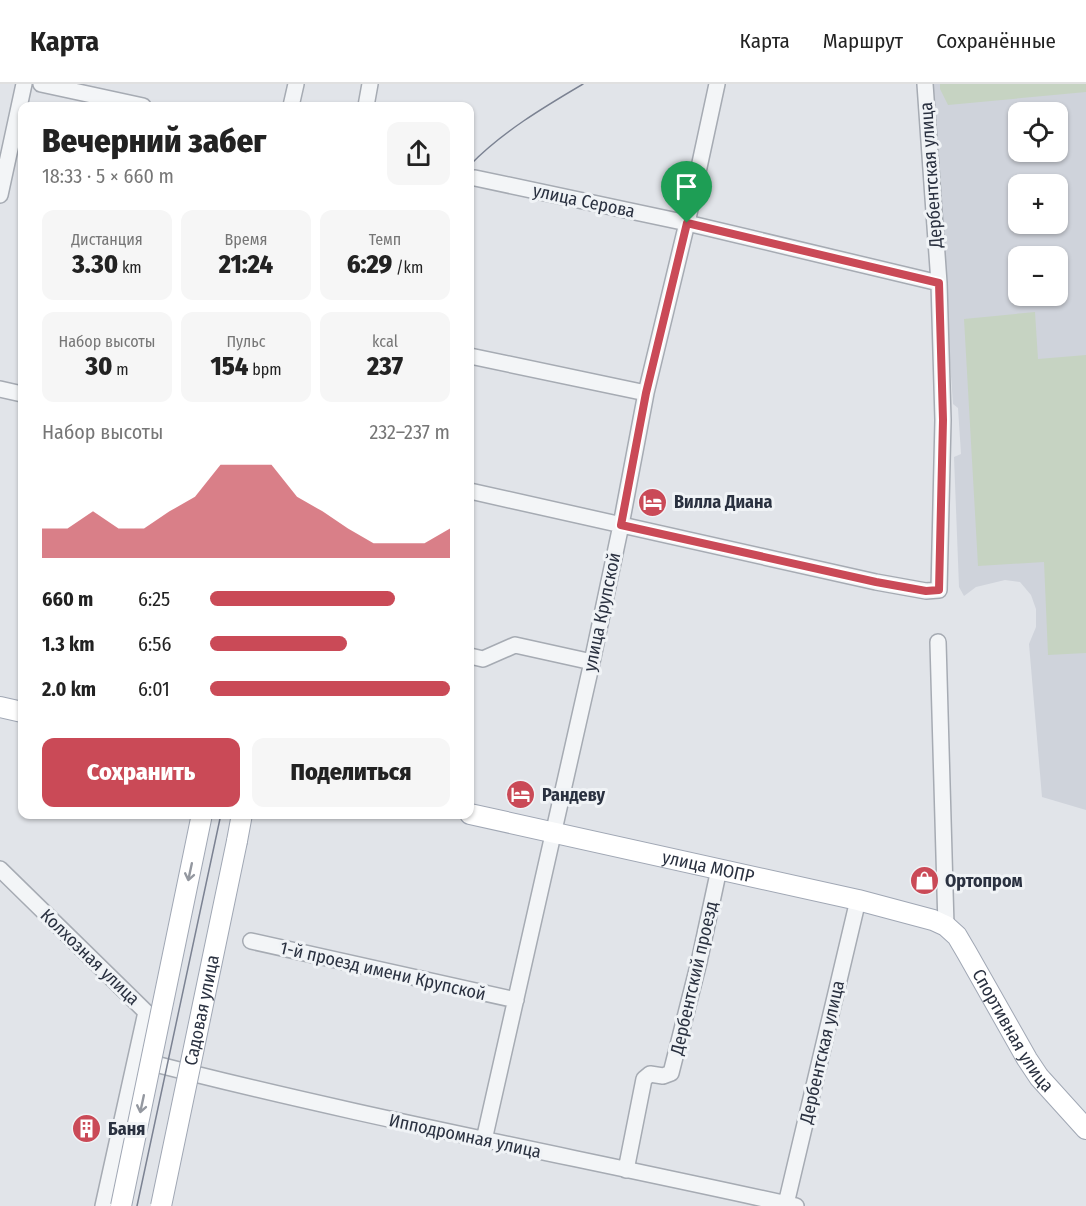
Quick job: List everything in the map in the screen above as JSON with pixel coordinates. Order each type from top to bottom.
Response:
[{"type":"main road","points":[[0,707],[18,711]]},
{"type":"main road","name":"улица МОПР","points":[[474,815],[858,900],[933,920],[946,926]]},
{"type":"main road","points":[[121,1206],[201,819]]},
{"type":"main road","name":"Садовая улица","points":[[161,1206],[241,819]]},
{"type":"main road","name":"Спортивная улица","points":[[946,926],[957,936],[1039,1077],[1086,1129]]},
{"type":"street","points":[[20,102],[24,84]]},
{"type":"street","points":[[41,84],[124,102]]},
{"type":"street","points":[[292,102],[296,84]]},
{"type":"street","points":[[367,102],[370,84]]},
{"type":"street","name":"улица Крупской","points":[[484,1140],[592,662],[646,393],[687,223],[717,84]]},
{"type":"street","name":"Дербентская улица","points":[[621,525],[876,582],[926,591],[939,590],[943,420],[939,283],[925,84]]},
{"type":"street","points":[[0,195],[18,112]]},
{"type":"street","name":"улица Серова","points":[[475,178],[687,223],[939,283]]},
{"type":"street","points":[[474,357],[646,393]]},
{"type":"street","points":[[0,389],[18,393]]},
{"type":"street","points":[[474,492],[621,525]]},
{"type":"street","points":[[939,642],[946,926]]},
{"type":"street","points":[[474,657],[483,659],[515,645],[592,662]]},
{"type":"street","name":"Колхозная улица","points":[[0,869],[146,1012],[136,1059]]},
{"type":"street","name":"Дербентский проезд","points":[[626,1170],[644,1079],[650,1074],[663,1076],[671,1073],[699,962],[719,869]]},
{"type":"street","name":"Дербентская улица","points":[[791,1205],[858,900]]},
{"type":"street","name":"1-й проезд имени Крупской","points":[[251,941],[516,1000]]},
{"type":"street","points":[[103,1206],[136,1059]]},
{"type":"street","name":"Ипподромная улица","points":[[136,1059],[221,1081],[484,1140],[791,1205]]},
{"type":"shaded area","points":[[930,84],[1086,84],[1086,810],[1042,797],[1029,644],[1036,627],[1036,609],[1031,595],[1020,582],[1005,580],[976,587],[964,596],[959,587],[954,457],[961,454],[958,408],[953,404]]},
{"type":"green space","points":[[940,84],[1086,84],[1086,92],[948,105]]},
{"type":"green space","points":[[1035,312],[1038,359],[1086,355],[1086,653],[1048,655],[1044,562],[978,566],[964,319]]},
{"type":"tram line","points":[[474,161],[510,131],[583,84]]},
{"type":"tram line","points":[[137,1206],[220,819]]},
{"type":"place","name":"Вилла Диана","points":[[653,502]]},
{"type":"place","name":"Рандеву","points":[[521,795]]},
{"type":"place","name":"Ортопром","points":[[924,881]]},
{"type":"place","name":"Баня","points":[[87,1129]]},
{"type":"route","points":[[687,223],[939,283],[943,420],[939,590],[926,591],[876,582],[621,525],[646,393],[687,223]]}]
